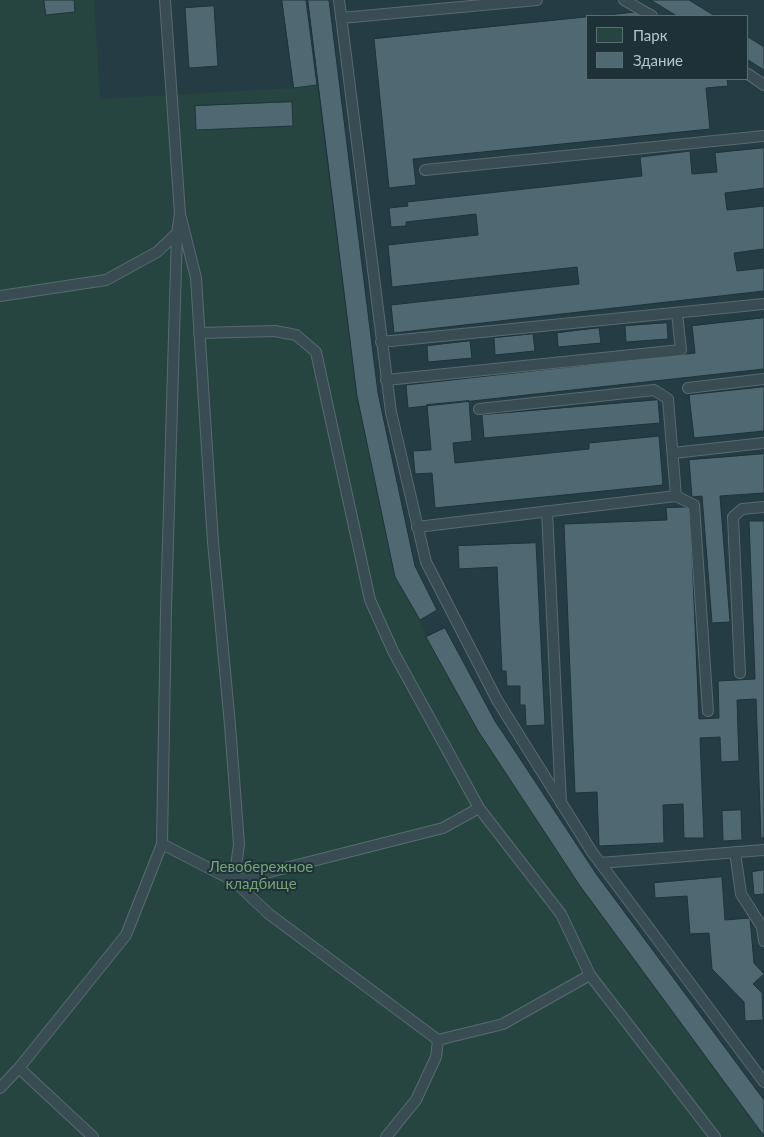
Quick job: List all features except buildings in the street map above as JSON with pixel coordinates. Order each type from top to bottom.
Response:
[{"type":"lane","points":[[165,0],[180,214],[196,278],[213,542],[239,844],[234,881]]},
{"type":"lane","points":[[339,0],[386,380],[391,412],[426,562],[497,700],[561,803],[600,863],[764,1082]]},
{"type":"lane","points":[[341,18],[537,0]]},
{"type":"lane","points":[[624,0],[650,15]]},
{"type":"lane","points":[[749,75],[764,85]]},
{"type":"lane","points":[[426,170],[764,136]]},
{"type":"lane","points":[[0,1088],[19,1068],[126,935],[162,844],[177,233],[180,214]]},
{"type":"lane","points":[[0,296],[106,280],[157,252],[177,233]]},
{"type":"lane","points":[[381,342],[764,304]]},
{"type":"lane","points":[[386,380],[681,350],[677,313]]},
{"type":"lane","points":[[199,333],[275,331],[296,335],[316,352],[370,600],[394,653],[479,808],[561,914],[590,975],[715,1137]]},
{"type":"lane","points":[[688,388],[764,379]]},
{"type":"lane","points":[[479,409],[654,390],[668,399],[676,496]]},
{"type":"lane","points":[[673,454],[764,443]]},
{"type":"lane","points":[[417,527],[676,496],[694,505],[708,711]]},
{"type":"lane","points":[[740,673],[733,517],[742,509],[764,507]]},
{"type":"lane","points":[[547,512],[561,803]]},
{"type":"lane","points":[[234,881],[443,828],[479,808]]},
{"type":"lane","points":[[162,844],[234,881],[269,914],[438,1040]]},
{"type":"lane","points":[[600,863],[764,850]]},
{"type":"lane","points":[[736,852],[741,894],[762,927],[764,941]]},
{"type":"lane","points":[[438,1040],[503,1024],[590,975]]},
{"type":"lane","points":[[386,1137],[416,1100],[436,1057],[438,1040]]},
{"type":"lane","points":[[19,1068],[93,1137]]},
{"type":"green space","name":"Левобережное кладбище","points":[[0,0],[94,0],[100,99],[294,88],[317,85],[357,396],[395,577],[420,620],[426,637],[478,731],[580,886],[764,1137],[0,1137]]}]
